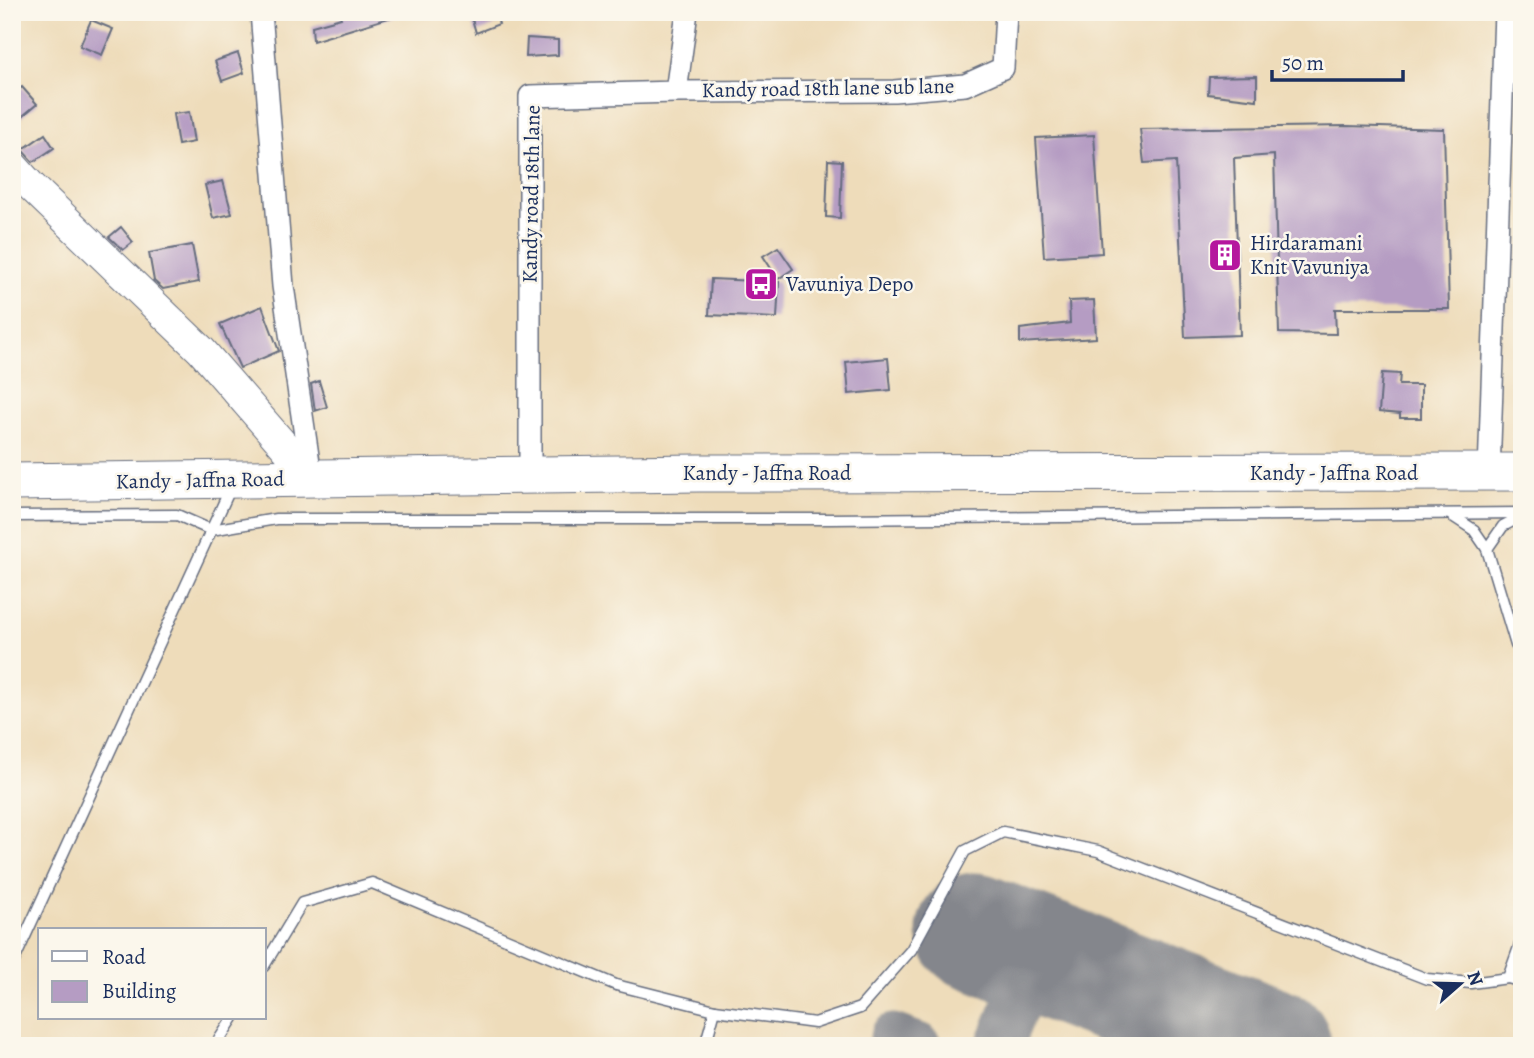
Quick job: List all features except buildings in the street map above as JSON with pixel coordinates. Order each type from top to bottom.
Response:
[{"type":"highway","name":"Kandy - Jaffna Road","points":[[12,482],[530,474],[1505,472]]},
{"type":"street","points":[[261,12],[283,286],[312,478]]},
{"type":"street","points":[[676,92],[687,12]]},
{"type":"street","name":"Kandy road 18th lane sub lane","points":[[676,92],[894,91],[965,85],[1003,68],[1006,12]]},
{"type":"street","points":[[1505,12],[1512,100],[1505,472]]},
{"type":"street","name":"Kandy road 18th lane","points":[[530,474],[530,96],[676,92]]},
{"type":"street","points":[[18,179],[201,350],[312,478]]},
{"type":"lane","points":[[12,965],[235,479]]},
{"type":"lane","points":[[12,516],[177,515],[211,530],[276,519],[1522,515]]},
{"type":"lane","points":[[1450,515],[1474,530],[1487,548],[1516,645],[1522,649]]},
{"type":"lane","points":[[1487,548],[1503,526],[1522,515]]},
{"type":"lane","points":[[266,963],[302,903],[372,883],[616,985],[715,1010],[815,1023],[860,1008],[911,950],[965,851],[1003,832],[1098,850],[1427,979],[1471,983],[1508,978],[1522,982]]},
{"type":"lane","points":[[1508,978],[1522,939]]},
{"type":"lane","points":[[705,1046],[715,1010]]},
{"type":"lane","points":[[215,1046],[232,1020]]},
{"type":"taxiway","points":[[999,1046],[1036,955]]},
{"type":"taxiway","points":[[893,1037],[918,1046]]},
{"type":"runway","points":[[975,931],[1273,1046]]},
{"type":"place","name":"Hirdaramani Knit Vavuniya","points":[[1225,255]]},
{"type":"place","name":"Vavuniya Depo","points":[[761,284]]}]
